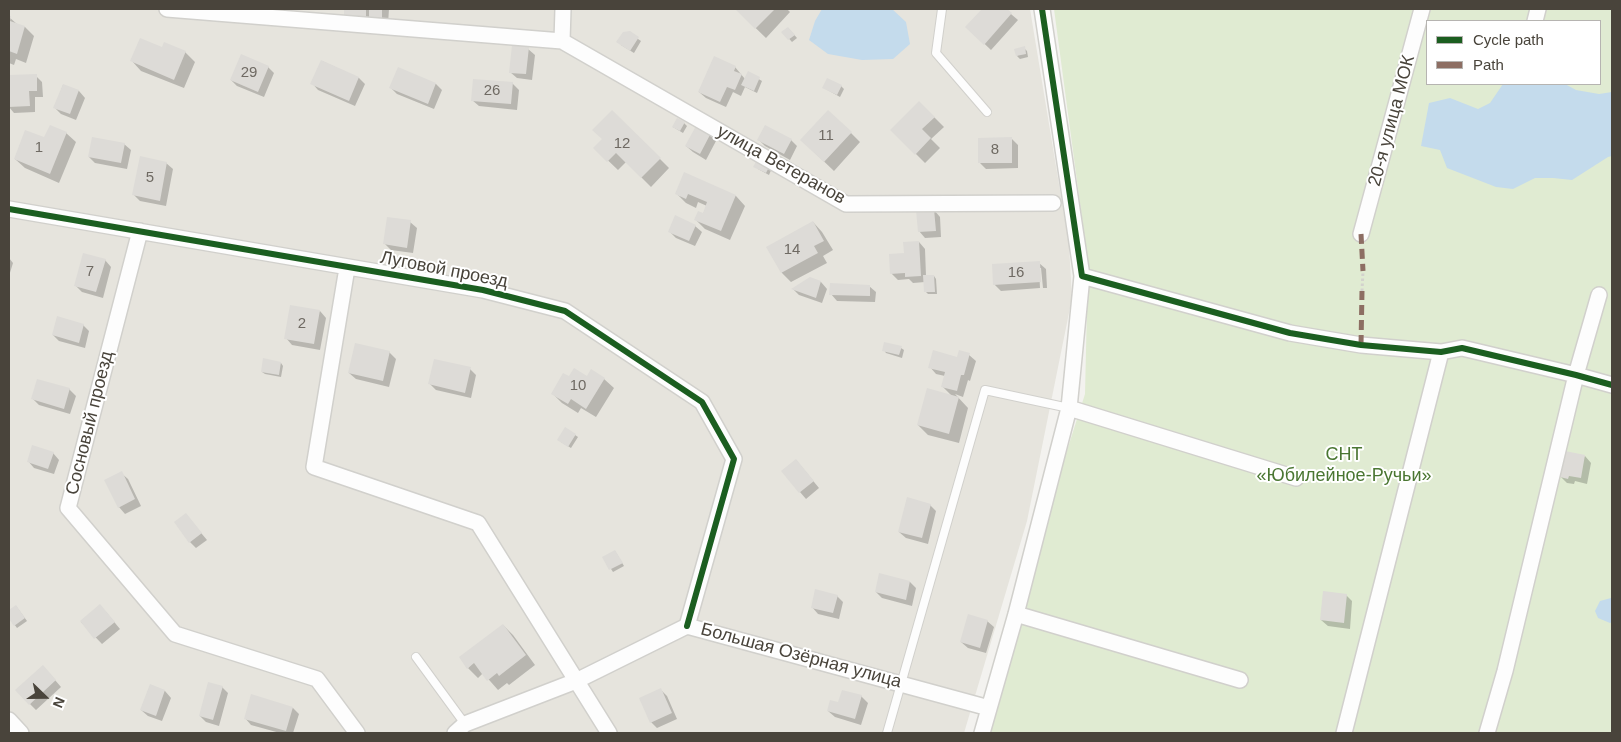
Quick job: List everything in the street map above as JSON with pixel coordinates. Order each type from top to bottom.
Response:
[{"type":"street","name":"улица Ветеранов","points":[[167,9],[562,41],[846,204],[1053,203]]},
{"type":"street","points":[[562,41],[563,9]]},
{"type":"street","points":[[982,733],[1016,614],[1069,408],[1082,276],[1042,9]]},
{"type":"street","name":"20-я улица МОК","points":[[1361,234],[1422,9]]},
{"type":"street","name":"Луговой проезд","points":[[9,209],[483,290],[565,311],[702,402],[734,459],[687,626]]},
{"type":"street","name":"Сосновый проезд","points":[[140,231],[68,508],[175,634],[317,679],[357,733]]},
{"type":"street","points":[[347,268],[314,467],[478,523],[609,733]]},
{"type":"street","points":[[1082,276],[1290,333],[1361,345],[1441,352],[1462,348],[1612,385]]},
{"type":"street","points":[[1487,733],[1505,671],[1576,375],[1599,295]]},
{"type":"street","points":[[1344,733],[1441,352]]},
{"type":"street","points":[[1069,408],[1296,478]]},
{"type":"street","points":[[1016,614],[1240,680]]},
{"type":"street","name":"Большая Озёрная улица","points":[[460,729],[576,681],[687,626],[989,708]]},
{"type":"street","points":[[9,720],[21,733]]},
{"type":"lane","points":[[942,9],[936,53],[987,112]]},
{"type":"lane","points":[[887,733],[984,390],[1069,408]]},
{"type":"lane","points":[[416,657],[460,729]]},
{"type":"path","points":[[1362,290],[1363,271]]},
{"type":"shaded area","points":[[9,9],[1030,9],[1069,245],[1072,298],[1027,521],[964,733],[9,733]]},
{"type":"green space","name":"СНТ «Юбилейное-Ручьи»","points":[[1054,9],[1612,9],[1612,733],[977,733],[1085,394],[1088,263]]},
{"type":"water","points":[[822,9],[892,9],[906,22],[910,44],[893,59],[862,60],[828,54],[809,40],[815,21]]},
{"type":"water","points":[[1502,85],[1567,85],[1576,90],[1599,94],[1612,92],[1612,156],[1572,180],[1535,178],[1513,189],[1496,187],[1447,168],[1440,150],[1421,146],[1429,103],[1450,98],[1478,109],[1490,103]]},
{"type":"water","points":[[1611,598],[1612,622],[1610,623],[1598,618],[1595,611],[1600,601]]},
{"type":"building","points":[[344,9],[366,9],[366,17],[344,16]]},
{"type":"building","points":[[369,9],[382,9],[382,18],[369,17]]},
{"type":"building","points":[[735,9],[775,9],[755,29]]},
{"type":"building","points":[[982,9],[1007,9],[1012,13],[984,45],[965,27]]},
{"type":"building","points":[[9,16],[11,16],[10,21],[25,26],[17,54],[9,51]]},
{"type":"building","points":[[788,27],[795,35],[788,40],[781,32]]},
{"type":"building","points":[[630,31],[639,37],[630,51],[616,42],[623,32]]},
{"type":"building","points":[[140,38],[162,47],[164,42],[186,51],[174,80],[130,61]]},
{"type":"building","points":[[512,45],[529,47],[526,74],[509,73]]},
{"type":"building","points":[[1025,46],[1026,54],[1016,56],[1014,49]]},
{"type":"building","points":[[241,54],[269,66],[258,92],[230,80]]},
{"type":"building","points":[[714,56],[736,66],[734,71],[742,74],[735,90],[727,87],[720,102],[698,92]]},
{"type":"building","points":[[321,60],[359,77],[349,101],[310,84]]},
{"type":"building","points":[[398,67],[436,83],[428,104],[389,88]]},
{"type":"building","points":[[748,71],[760,77],[754,91],[741,85]]},
{"type":"building","points":[[37,74],[37,91],[29,91],[30,106],[9,107],[9,75]]},
{"type":"building","points":[[827,78],[842,85],[837,95],[822,88]]},
{"type":"building","points":[[473,79],[513,82],[511,104],[471,101]]},
{"type":"building","points":[[63,84],[79,90],[70,114],[53,108]]},
{"type":"building","points":[[919,101],[935,117],[922,129],[931,138],[915,155],[890,130]]},
{"type":"building","points":[[612,110],[661,158],[641,178],[616,153],[607,162],[593,148],[602,139],[592,130]]},
{"type":"building","points":[[828,110],[852,132],[824,162],[800,140]]},
{"type":"building","points":[[677,118],[685,122],[680,131],[672,127]]},
{"type":"building","points":[[50,125],[67,132],[50,174],[14,159],[25,130],[44,137]]},
{"type":"building","points":[[765,125],[792,139],[784,154],[757,140]]},
{"type":"building","points":[[696,126],[711,133],[700,154],[685,146]]},
{"type":"building","points":[[92,137],[125,143],[121,163],[88,157]]},
{"type":"building","points":[[1012,137],[1012,163],[978,163],[978,138]]},
{"type":"building","points":[[140,156],[167,162],[160,201],[132,195]]},
{"type":"building","points":[[758,158],[770,165],[766,173],[753,167]]},
{"type":"building","points":[[684,172],[736,195],[721,231],[694,220],[698,211],[703,213],[707,202],[688,194],[686,199],[675,194]]},
{"type":"building","points":[[934,209],[936,231],[918,232],[916,210]]},
{"type":"building","points":[[675,215],[696,225],[689,241],[668,232]]},
{"type":"building","points":[[387,217],[411,220],[407,248],[383,244]]},
{"type":"building","points":[[813,221],[824,241],[814,246],[818,253],[781,273],[766,247]]},
{"type":"building","points":[[919,241],[921,276],[905,277],[905,273],[890,274],[889,254],[904,253],[903,242]]},
{"type":"building","points":[[83,253],[106,259],[96,292],[74,286]]},
{"type":"building","points":[[1040,261],[1041,282],[993,285],[992,264]]},
{"type":"building","points":[[923,275],[934,275],[935,292],[924,292]]},
{"type":"building","points":[[810,277],[821,281],[816,298],[791,289]]},
{"type":"building","points":[[830,283],[870,285],[870,296],[829,295]]},
{"type":"building","points":[[290,305],[320,310],[314,344],[284,339]]},
{"type":"building","points":[[57,316],[84,324],[79,343],[52,335]]},
{"type":"building","points":[[884,342],[902,346],[899,355],[882,351]]},
{"type":"building","points":[[355,343],[390,351],[383,381],[348,373]]},
{"type":"building","points":[[933,350],[957,357],[959,350],[970,353],[957,391],[941,387],[945,372],[928,368]]},
{"type":"building","points":[[263,358],[281,362],[279,375],[261,372]]},
{"type":"building","points":[[434,359],[471,367],[465,393],[428,384]]},
{"type":"building","points":[[574,368],[587,376],[591,369],[605,378],[586,409],[571,399],[568,404],[551,394],[563,373],[569,376]]},
{"type":"building","points":[[37,379],[70,388],[64,409],[31,399]]},
{"type":"building","points":[[927,388],[959,397],[949,434],[917,425]]},
{"type":"building","points":[[565,427],[576,434],[568,447],[557,440]]},
{"type":"building","points":[[32,445],[54,452],[48,469],[27,462]]},
{"type":"building","points":[[1565,451],[1585,455],[1581,478],[1569,476],[1568,479],[1560,477]]},
{"type":"building","points":[[796,459],[814,481],[799,493],[781,471]]},
{"type":"building","points":[[122,471],[135,499],[118,508],[104,480]]},
{"type":"building","points":[[907,497],[931,504],[922,538],[898,532]]},
{"type":"building","points":[[186,513],[202,533],[189,543],[174,522]]},
{"type":"building","points":[[615,550],[623,563],[609,570],[602,557]]},
{"type":"building","points":[[879,573],[910,581],[906,600],[875,592]]},
{"type":"building","points":[[815,589],[838,595],[833,613],[811,608]]},
{"type":"building","points":[[1323,591],[1347,594],[1344,623],[1320,620]]},
{"type":"building","points":[[100,604],[115,622],[94,639],[80,621]]},
{"type":"building","points":[[16,605],[25,618],[14,626],[9,619],[9,610]]},
{"type":"building","points":[[968,614],[988,620],[980,648],[960,642]]},
{"type":"building","points":[[503,624],[526,655],[499,676],[497,673],[487,681],[474,663],[467,669],[459,657]]},
{"type":"building","points":[[43,665],[56,680],[29,705],[15,690]]},
{"type":"building","points":[[208,682],[223,686],[213,720],[199,716]]},
{"type":"building","points":[[150,684],[165,690],[156,716],[140,710]]},
{"type":"building","points":[[661,688],[672,713],[650,723],[639,698]]},
{"type":"building","points":[[842,690],[862,695],[855,719],[827,711],[830,700],[838,702]]},
{"type":"building","points":[[251,694],[293,707],[286,731],[244,719]]},
{"type":"marked path","points":[[1361,234],[1363,271]]},
{"type":"marked path","points":[[1361,345],[1362,291]]},
{"type":"cycle path","points":[[1042,9],[1082,276],[1290,333],[1361,345],[1441,352],[1462,348],[1612,385]]},
{"type":"cycle path","points":[[9,209],[483,290],[565,311],[702,402],[734,459],[687,626]]}]
